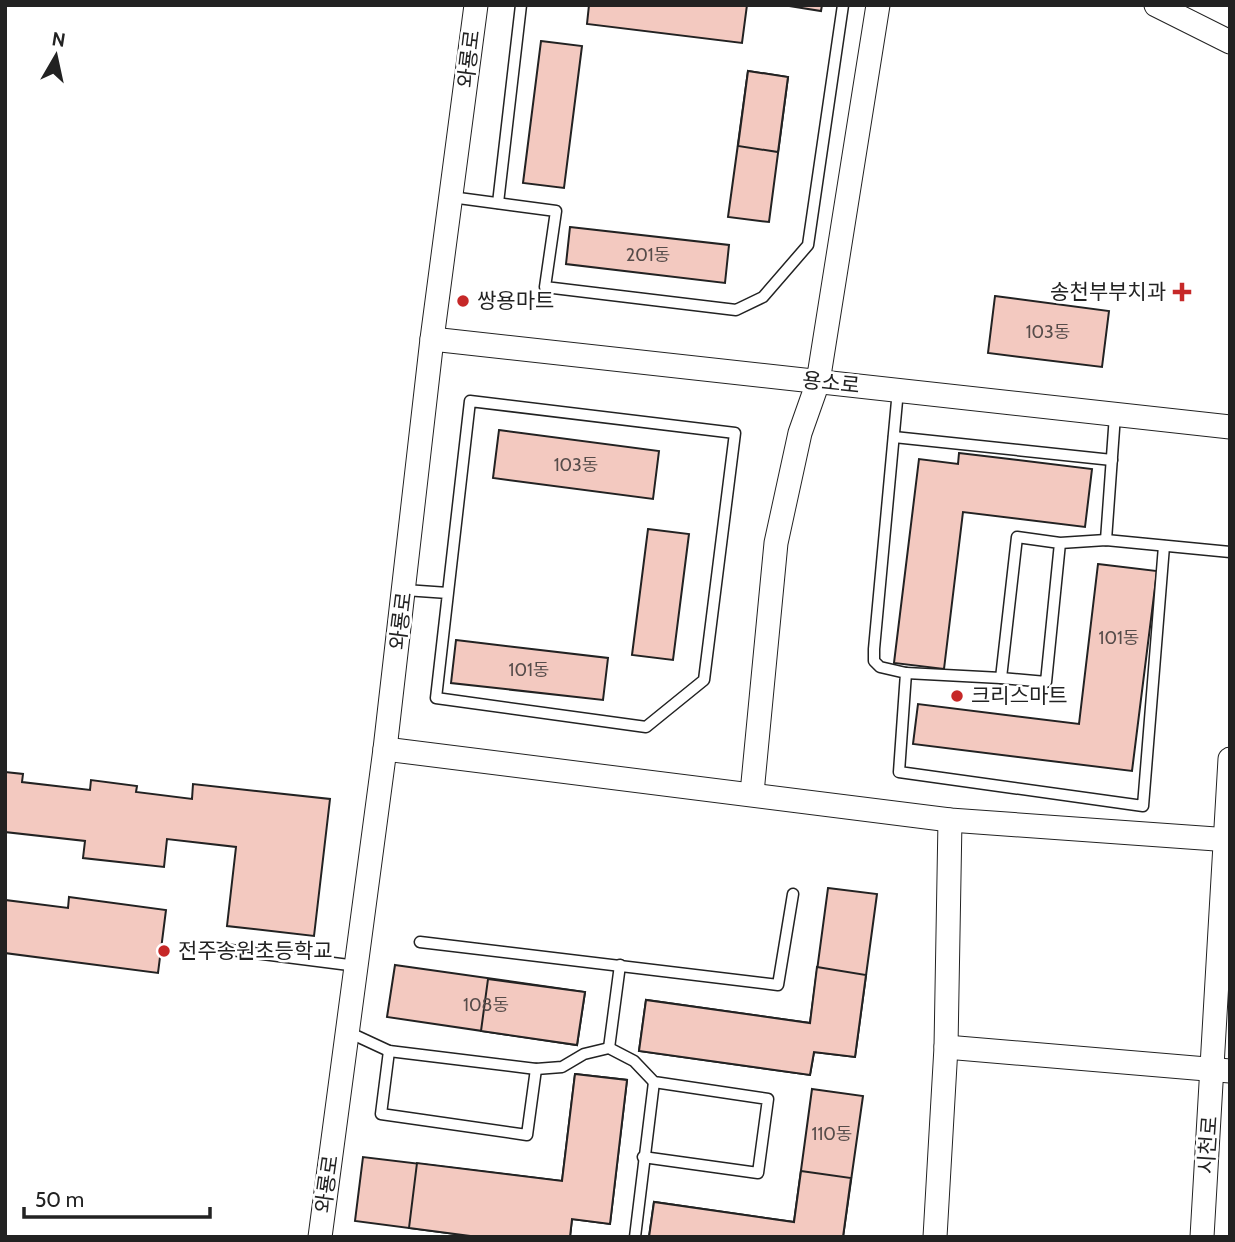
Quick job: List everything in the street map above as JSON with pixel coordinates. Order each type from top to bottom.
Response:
[{"type":"street","name":"와룡로","points":[[320,1237],[386,749],[432,339],[476,5]]},
{"type":"street","points":[[752,793],[776,543],[800,433],[818,382],[878,5]]},
{"type":"street","points":[[1156,5],[1230,42]]},
{"type":"street","name":"용소로","points":[[432,339],[1230,427]]},
{"type":"street","points":[[386,749],[950,820],[1227,841]]},
{"type":"street","name":"시천로","points":[[1202,1237],[1221,1071],[1230,759]]},
{"type":"street","points":[[935,1237],[946,1047],[950,820]]},
{"type":"street","points":[[946,1047],[1221,1071]]},
{"type":"lane","points":[[498,203],[521,5]]},
{"type":"lane","points":[[451,197],[556,211],[544,287],[736,310],[763,297],[808,245],[842,5]]},
{"type":"lane","points":[[898,390],[874,661],[880,667],[906,673],[1046,682],[1060,543]]},
{"type":"lane","points":[[470,401],[735,433],[704,680],[646,727],[436,698],[448,593],[470,401]]},
{"type":"lane","points":[[1106,540],[1115,415]]},
{"type":"lane","points":[[894,437],[1112,460]]},
{"type":"lane","points":[[1001,678],[1017,537],[1060,543],[1106,540],[1230,552]]},
{"type":"lane","points":[[906,673],[899,772],[1143,806],[1164,546]]},
{"type":"lane","points":[[405,590],[448,593]]},
{"type":"lane","points":[[420,942],[778,985],[793,894]]},
{"type":"lane","points":[[215,948],[356,966]]},
{"type":"lane","points":[[609,1048],[620,965]]},
{"type":"lane","points":[[348,1032],[388,1051],[536,1069],[562,1067],[584,1054],[609,1048],[634,1061],[654,1082],[768,1099],[758,1173],[643,1157]]},
{"type":"lane","points":[[388,1051],[381,1114],[527,1135],[536,1069]]},
{"type":"lane","points":[[635,1237],[654,1082]]},
{"type":"building","points":[[589,5],[747,5],[742,43],[587,24]]},
{"type":"building","points":[[783,5],[822,5],[821,11]]},
{"type":"building","points":[[541,41],[582,46],[564,188],[523,183]]},
{"type":"building","points":[[748,71],[788,77],[769,222],[728,217]]},
{"type":"building","points":[[748,71],[788,77],[778,152],[738,146]]},
{"type":"building","points":[[570,227],[729,245],[725,283],[566,264]]},
{"type":"building","points":[[995,296],[1109,311],[1102,367],[988,353]]},
{"type":"building","points":[[499,430],[659,451],[653,499],[493,478]]},
{"type":"building","points":[[959,453],[1092,469],[1085,527],[963,512],[944,669],[894,663],[919,459],[958,464]]},
{"type":"building","points":[[648,529],[689,534],[673,660],[632,655]]},
{"type":"building","points":[[1098,564],[1157,571],[1132,771],[913,744],[918,704],[1079,724]]},
{"type":"building","points":[[456,640],[608,658],[603,700],[451,683]]},
{"type":"building","points":[[5,772],[23,774],[22,782],[90,790],[91,780],[137,786],[136,792],[192,799],[193,784],[330,799],[314,936],[227,926],[236,847],[167,839],[164,867],[83,858],[85,841],[5,832]]},
{"type":"building","points":[[828,888],[877,894],[855,1057],[814,1052],[810,1075],[639,1051],[646,1000],[810,1023]]},
{"type":"building","points":[[69,897],[166,910],[158,973],[5,953],[5,900],[68,908]]},
{"type":"building","points":[[395,965],[585,992],[577,1045],[387,1017]]},
{"type":"building","points":[[817,967],[866,975],[855,1057],[814,1052],[810,1075],[639,1051],[646,1000],[810,1023]]},
{"type":"building","points":[[488,979],[585,992],[577,1045],[481,1031]]},
{"type":"building","points":[[575,1074],[627,1080],[610,1224],[572,1219],[570,1237],[478,1237],[355,1221],[363,1157],[562,1181]]},
{"type":"building","points":[[575,1074],[627,1080],[610,1224],[572,1219],[570,1237],[478,1237],[409,1228],[417,1163],[562,1181]]},
{"type":"building","points":[[812,1089],[863,1096],[843,1237],[649,1237],[654,1202],[794,1222]]},
{"type":"building","points":[[801,1171],[851,1178],[843,1237],[649,1237],[654,1202],[794,1222]]},
{"type":"place","name":"송천부부치과","points":[[1182,292]]},
{"type":"place","name":"쌍용마트","points":[[463,301]]},
{"type":"place","name":"크리스마트","points":[[957,696]]},
{"type":"place","name":"전주송원초등학교","points":[[164,951]]}]
